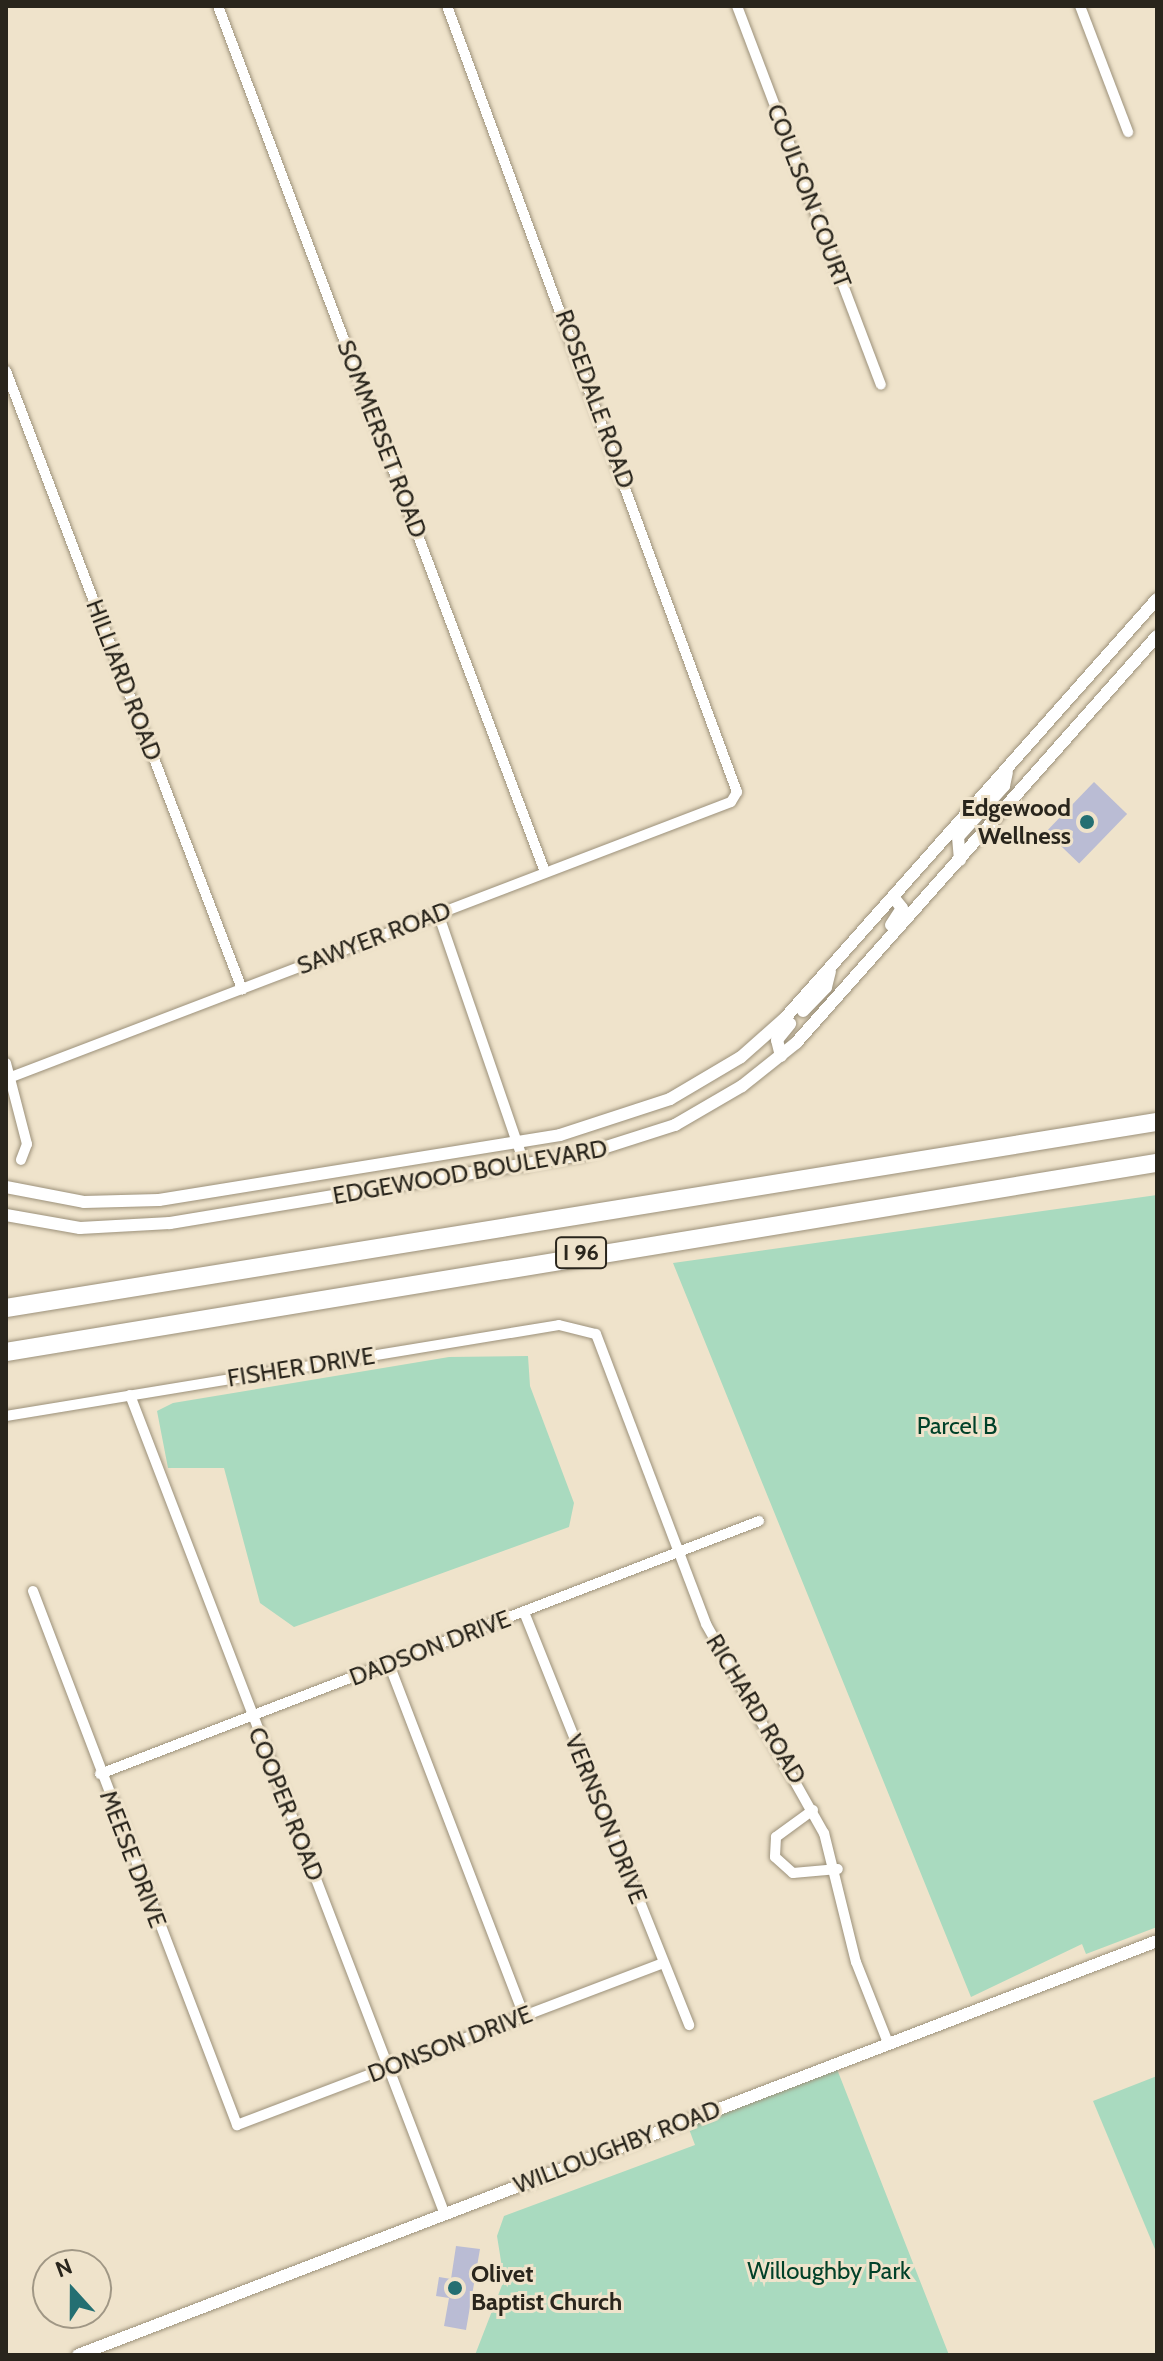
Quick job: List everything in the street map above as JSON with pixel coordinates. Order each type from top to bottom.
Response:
[{"type":"highway","name":"I 96","points":[[6,1308],[1157,1122]]},
{"type":"highway","name":"I 96","points":[[6,1352],[1157,1163]]},
{"type":"street","name":"SOMMERSET ROAD","points":[[218,6],[545,872]]},
{"type":"street","name":"ROSEDALE ROAD","points":[[447,6],[737,792]]},
{"type":"street","name":"COULSON COURT","points":[[737,6],[881,385]]},
{"type":"street","points":[[1080,6],[1128,132]]},
{"type":"street","name":"HILLIARD ROAD","points":[[6,371],[242,989]]},
{"type":"street","points":[[6,1187],[84,1202],[159,1200],[521,1142],[633,1115],[741,1057],[831,968],[1157,599]]},
{"type":"street","name":"EDGEWOOD BOULEVARD","points":[[6,1215],[118,1228],[525,1166],[675,1125],[781,1056],[854,979],[1157,636]]},
{"type":"street","points":[[960,860],[958,837],[1004,786],[1007,769]]},
{"type":"street","name":"SAWYER ROAD","points":[[7,1078],[731,802],[737,792]]},
{"type":"street","points":[[854,979],[855,966],[899,916],[893,897]]},
{"type":"street","points":[[438,913],[521,1142],[525,1166]]},
{"type":"street","points":[[781,1056],[781,1032],[826,987],[831,968]]},
{"type":"street","points":[[6,1063],[7,1078],[27,1144],[21,1160]]},
{"type":"street","name":"FISHER DRIVE","points":[[6,1416],[559,1325],[596,1334]]},
{"type":"street","name":"RICHARD ROAD","points":[[596,1334],[675,1553],[737,1684],[813,1810],[838,1869],[856,1962],[888,2043]]},
{"type":"street","name":"COOPER ROAD","points":[[130,1395],[444,2212]]},
{"type":"street","name":"DADSON DRIVE","points":[[100,1774],[759,1521]]},
{"type":"street","name":"MEESE DRIVE","points":[[33,1591],[100,1774],[237,2125]]},
{"type":"street","name":"VERNSON DRIVE","points":[[524,1612],[689,2025]]},
{"type":"street","points":[[389,1664],[524,2015]]},
{"type":"street","points":[[813,1810],[776,1837],[775,1857],[793,1873],[838,1869]]},
{"type":"street","name":"WILLOUGHBY ROAD","points":[[78,2355],[1157,1941]]},
{"type":"street","name":"DONSON DRIVE","points":[[237,2125],[663,1963]]},
{"type":"green space","name":"Parcel B","points":[[1157,1195],[1157,1927],[1086,1954],[1082,1944],[971,1997],[673,1263]]},
{"type":"green space","points":[[528,1356],[530,1386],[574,1503],[569,1527],[294,1627],[260,1603],[224,1468],[168,1468],[157,1411],[173,1403],[449,1357]]},
{"type":"green space","name":"Willoughby Park","points":[[835,2064],[949,2355],[475,2355],[504,2280],[497,2236],[504,2216],[695,2145],[686,2121]]},
{"type":"green space","points":[[1157,2076],[1157,2254],[1093,2101]]},
{"type":"building","name":"Edgewood Wellness","points":[[1094,782],[1127,814],[1079,864],[1046,832]]},
{"type":"building","name":"Olivet Baptist Church","points":[[456,2246],[480,2249],[466,2330],[444,2326],[449,2298],[436,2296],[439,2277],[451,2279]]},
{"type":"place","name":"Edgewood Wellness","points":[[1087,822]]},
{"type":"place","name":"Olivet Baptist Church","points":[[455,2288]]}]
